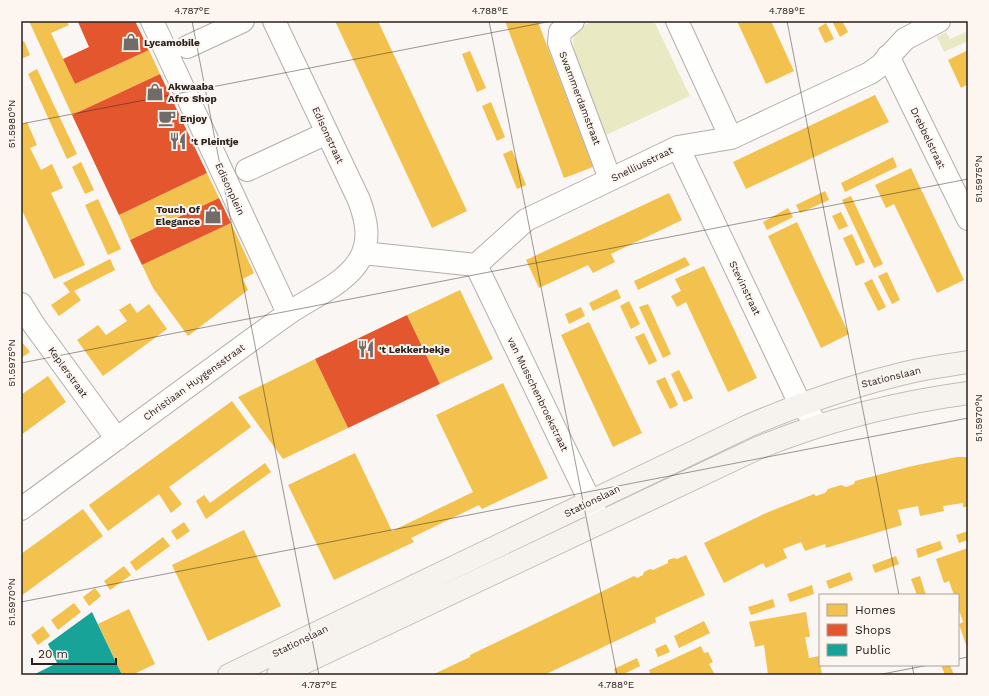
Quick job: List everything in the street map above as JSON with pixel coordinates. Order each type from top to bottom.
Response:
[{"type":"main road","name":"Stationslaan","points":[[229,675],[748,426],[800,404],[859,385],[914,370],[968,362]]},
{"type":"main road","name":"Stationslaan","points":[[278,675],[758,448],[818,424],[920,400],[968,393]]},
{"type":"street","name":"Edisonplein","points":[[152,21],[288,313]]},
{"type":"street","points":[[187,46],[243,21]]},
{"type":"street","name":"Edisonstraat","points":[[274,21],[359,200],[366,220],[366,237],[363,253]]},
{"type":"street","name":"Swammerdamstraat","points":[[573,21],[560,32],[559,43],[610,179]]},
{"type":"street","points":[[677,21],[731,138]]},
{"type":"street","name":"Snelliusstraat","points":[[476,265],[526,220],[678,147],[731,138],[870,72],[905,39],[935,22]]},
{"type":"street","name":"Drebbelstraat","points":[[888,56],[966,211]]},
{"type":"street","points":[[247,170],[327,133]]},
{"type":"street","name":"Stevinstraat","points":[[678,147],[800,404],[818,424]]},
{"type":"street","name":"Christiaan Huygensstraat","points":[[21,509],[288,313],[335,284],[356,265],[363,253]]},
{"type":"street","points":[[363,253],[476,265]]},
{"type":"street","name":"van Musschenbroekstraat","points":[[476,265],[600,522]]},
{"type":"street","name":"Keplerstraat","points":[[21,304],[117,439]]},
{"type":"green space","points":[[593,21],[654,21],[690,96],[604,136],[575,54],[573,41],[575,33],[578,30]]},
{"type":"green space","points":[[968,31],[968,41],[944,52],[937,37],[946,32],[950,39]]},
{"type":"building: Homes","points":[[29,21],[67,21],[69,25],[51,33],[75,84],[149,50],[160,74],[72,115]]},
{"type":"building: Homes","points":[[335,21],[378,21],[467,211],[432,228]]},
{"type":"building: Homes","points":[[505,21],[538,22],[593,167],[564,178]]},
{"type":"building: Homes","points":[[737,21],[771,21],[794,71],[766,84]]},
{"type":"building: Homes","points":[[832,21],[842,21],[848,32],[840,37]]},
{"type":"building: Homes","points":[[826,23],[834,39],[825,43],[818,28]]},
{"type":"building: Homes","points":[[24,41],[30,55],[21,59],[21,42]]},
{"type":"building: Homes","points":[[968,50],[968,84],[961,88],[948,60]]},
{"type":"building: Homes","points":[[470,51],[486,88],[477,92],[462,54]]},
{"type":"building: Homes","points":[[37,69],[77,154],[67,159],[28,74]]},
{"type":"building: Homes","points":[[875,95],[889,122],[746,189],[733,162]]},
{"type":"building: Homes","points":[[491,102],[505,137],[497,141],[482,106]]},
{"type":"building: Homes","points":[[27,122],[37,145],[30,148],[41,170],[52,164],[63,188],[51,193],[85,265],[54,279],[21,208],[21,125]]},
{"type":"building: Homes","points":[[512,150],[526,185],[517,189],[503,154]]},
{"type":"building: Homes","points":[[893,157],[897,167],[845,192],[841,183]]},
{"type":"building: Homes","points":[[81,162],[94,190],[85,194],[72,167]]},
{"type":"building: Homes","points":[[911,168],[964,280],[937,293],[894,204],[886,208],[875,185]]},
{"type":"building: Homes","points":[[207,173],[219,198],[130,240],[119,215]]},
{"type":"building: Homes","points":[[825,191],[829,200],[800,213],[796,205]]},
{"type":"building: Homes","points":[[669,193],[682,220],[611,254],[615,262],[593,273],[588,265],[539,288],[526,260]]},
{"type":"building: Homes","points":[[851,196],[883,264],[874,268],[842,200]]},
{"type":"building: Homes","points":[[98,199],[121,249],[108,255],[85,205]]},
{"type":"building: Homes","points":[[788,208],[793,217],[767,230],[763,222]]},
{"type":"building: Homes","points":[[841,212],[848,226],[839,230],[832,216]]},
{"type":"building: Homes","points":[[797,222],[849,334],[821,348],[768,236]]},
{"type":"building: Homes","points":[[231,223],[254,273],[243,279],[248,290],[188,336],[153,288],[142,265]]},
{"type":"building: Homes","points":[[852,234],[865,262],[856,266],[843,238]]},
{"type":"building: Homes","points":[[685,257],[690,265],[638,290],[634,281]]},
{"type":"building: Homes","points":[[110,259],[115,270],[74,291],[81,300],[59,316],[51,305],[70,292],[63,283]]},
{"type":"building: Homes","points":[[704,266],[757,378],[728,392],[686,302],[677,307],[671,296],[681,291],[675,279]]},
{"type":"building: Homes","points":[[887,272],[900,300],[892,304],[878,276]]},
{"type":"building: Homes","points":[[872,279],[886,307],[878,311],[864,283]]},
{"type":"building: Homes","points":[[617,289],[621,298],[593,311],[589,303]]},
{"type":"building: Homes","points":[[460,290],[493,359],[440,384],[407,315]]},
{"type":"building: Homes","points":[[629,301],[640,324],[631,329],[620,306]]},
{"type":"building: Homes","points":[[130,303],[137,313],[149,304],[167,329],[103,376],[77,340],[98,325],[106,335],[127,321],[119,310]]},
{"type":"building: Homes","points":[[648,304],[671,354],[663,358],[639,307]]},
{"type":"building: Homes","points":[[581,307],[585,316],[569,324],[565,314]]},
{"type":"building: Homes","points":[[589,322],[642,433],[613,447],[561,335]]},
{"type":"building: Homes","points":[[644,333],[657,361],[649,365],[635,337]]},
{"type":"building: Homes","points":[[21,341],[30,352],[21,358]]},
{"type":"building: Homes","points":[[315,359],[348,428],[283,459],[238,397]]},
{"type":"building: Homes","points":[[679,370],[693,398],[684,402],[671,374]]},
{"type":"building: Homes","points":[[48,376],[66,402],[21,435],[21,395]]},
{"type":"building: Homes","points":[[665,377],[678,405],[670,409],[656,381]]},
{"type":"building: Homes","points":[[503,383],[548,478],[482,509],[479,505],[411,538],[414,542],[334,580],[288,485],[355,453],[392,531],[473,492],[436,415]]},
{"type":"building: Homes","points":[[232,401],[251,427],[169,487],[182,504],[171,513],[159,494],[108,531],[89,505]]},
{"type":"building: Homes","points":[[957,457],[968,457],[968,507],[963,507],[963,503],[943,506],[944,511],[920,516],[918,506],[898,510],[902,525],[826,548],[825,544],[805,551],[801,542],[783,549],[787,558],[766,568],[763,563],[724,583],[704,543],[766,513],[814,494],[816,496],[825,493],[828,489],[841,485],[846,487],[854,484],[855,481],[912,466]]},
{"type":"building: Homes","points":[[265,463],[271,472],[206,519],[196,501],[204,495],[210,503]]},
{"type":"building: Homes","points":[[83,509],[103,536],[21,596],[21,554]]},
{"type":"building: Homes","points":[[184,522],[190,531],[177,540],[171,531]]},
{"type":"building: Homes","points":[[244,530],[281,606],[208,641],[172,565]]},
{"type":"building: Homes","points":[[968,531],[968,540],[959,543],[956,535]]},
{"type":"building: Homes","points":[[163,537],[170,546],[136,571],[130,562]]},
{"type":"building: Homes","points":[[940,541],[943,549],[918,558],[916,549]]},
{"type":"building: Homes","points":[[968,548],[968,651],[959,624],[963,622],[959,610],[959,594],[954,594],[949,581],[944,583],[936,559]]},
{"type":"building: Homes","points":[[686,555],[705,595],[655,618],[656,622],[544,675],[432,675],[470,657],[470,655],[634,576],[637,578],[650,569],[653,570],[668,563],[668,560],[674,558],[677,559]]},
{"type":"building: Homes","points":[[896,556],[899,564],[875,573],[872,565]]},
{"type":"building: Homes","points":[[124,566],[131,575],[110,590],[104,581]]},
{"type":"building: Homes","points":[[850,572],[853,580],[829,589],[826,581]]},
{"type":"building: Homes","points":[[920,576],[926,594],[917,594],[911,579]]},
{"type":"building: Homes","points":[[812,585],[814,594],[790,602],[787,594]]},
{"type":"building: Homes","points":[[95,588],[101,596],[89,606],[83,597]]},
{"type":"building: Homes","points":[[773,599],[775,607],[751,615],[748,607]]},
{"type":"building: Homes","points":[[74,603],[81,612],[58,630],[51,620]]},
{"type":"building: Homes","points":[[129,609],[155,664],[132,675],[122,675],[98,624]]},
{"type":"building: Homes","points":[[806,612],[810,637],[805,637],[809,658],[819,656],[819,666],[821,666],[822,675],[768,675],[764,645],[754,647],[755,645],[749,622]]},
{"type":"building: Homes","points":[[704,621],[710,633],[679,648],[674,636]]},
{"type":"building: Homes","points":[[43,626],[50,636],[38,645],[31,635]]},
{"type":"building: Homes","points":[[666,644],[670,652],[658,657],[655,649]]},
{"type":"building: Homes","points":[[701,646],[704,653],[708,652],[713,662],[709,664],[715,675],[651,675],[649,670]]},
{"type":"building: Homes","points":[[637,658],[640,666],[622,675],[616,675],[614,669]]},
{"type":"building: Homes","points":[[941,666],[950,666],[954,675],[945,675]]},
{"type":"building: Shops","points":[[135,21],[149,50],[75,84],[63,59],[89,47],[78,22]]},
{"type":"building: Shops","points":[[160,74],[207,173],[119,215],[72,115]]},
{"type":"building: Shops","points":[[219,198],[231,223],[142,265],[130,240]]},
{"type":"building: Shops","points":[[407,315],[440,384],[348,428],[315,359]]},
{"type":"building: Public","points":[[92,612],[122,675],[33,675],[57,663],[48,644]]},
{"type":"place","name":"Lycamobile","points":[[131,42]]},
{"type":"place","name":"Akwaaba Afro Shop","points":[[155,92]]},
{"type":"place","name":"Enjoy","points":[[167,118]]},
{"type":"place","name":"'t Pleintje","points":[[178,141]]},
{"type":"place","name":"Touch Of Elegance","points":[[213,215]]},
{"type":"place","name":"'t Lekkerbekje","points":[[366,349]]}]
